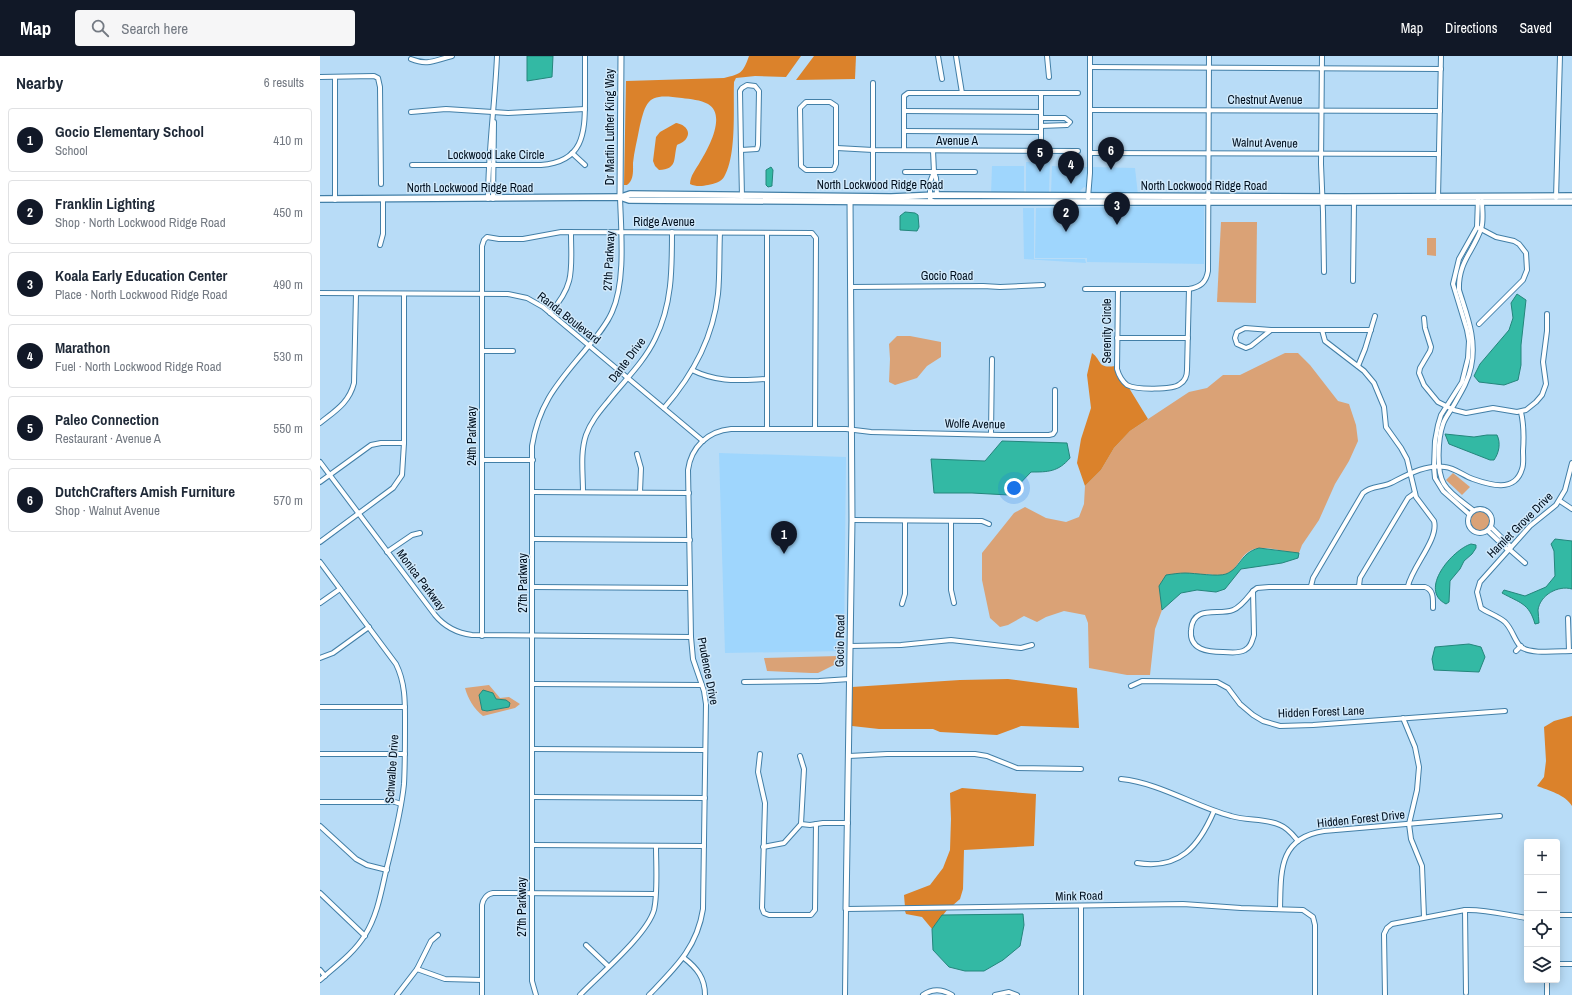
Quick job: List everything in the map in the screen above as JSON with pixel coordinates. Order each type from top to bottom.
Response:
[{"type":"main road","name":"North Lockwood Ridge Road","points":[[1322,200],[1354,202],[1556,199],[1572,196]]},
{"type":"main road","name":"North Lockwood Ridge Road","points":[[320,199],[620,197],[629,200],[742,198],[1438,200]]},
{"type":"main road","name":"North Lockwood Ridge Road","points":[[850,199],[903,202],[933,198]]},
{"type":"main road","name":"North Lockwood Ridge Road","points":[[1556,199],[1572,202]]},
{"type":"street","points":[[411,59],[418,62],[430,63],[452,56]]},
{"type":"street","points":[[491,198],[488,165],[494,115],[497,56]]},
{"type":"street","name":"Lockwood Lake Circle","points":[[412,165],[549,165],[563,160],[572,153],[583,134],[585,125],[585,56]]},
{"type":"street","name":"Dr Martin Luther King Way","points":[[620,197],[621,56]]},
{"type":"street","points":[[938,56],[942,79]]},
{"type":"street","points":[[956,56],[962,93]]},
{"type":"street","points":[[1047,56],[1049,77]]},
{"type":"street","points":[[1088,199],[1091,110],[1090,56]]},
{"type":"street","points":[[1085,289],[1189,289],[1196,288],[1201,285],[1207,276],[1209,56]]},
{"type":"street","points":[[1322,56],[1321,154],[1324,272]]},
{"type":"street","points":[[1438,200],[1441,56]]},
{"type":"street","points":[[1556,199],[1560,56]]},
{"type":"street","points":[[1091,67],[1441,69]]},
{"type":"street","points":[[320,77],[374,76],[378,78],[380,82],[381,184]]},
{"type":"street","points":[[335,77],[335,200]]},
{"type":"street","points":[[873,83],[873,182]]},
{"type":"street","points":[[741,150],[755,150],[758,145],[759,90],[752,85],[744,86],[740,91],[741,150],[742,198]]},
{"type":"street","points":[[904,150],[905,94],[909,92],[1078,92]]},
{"type":"street","points":[[1041,92],[1042,151]]},
{"type":"street","points":[[830,102],[836,106],[837,148],[836,164],[833,170],[811,171],[802,168],[800,162],[800,108],[804,103],[830,102]]},
{"type":"street","points":[[411,112],[446,109],[494,115],[585,109]]},
{"type":"street","name":"Chestnut Avenue","points":[[1091,110],[1440,111]]},
{"type":"street","points":[[904,111],[1041,112]]},
{"type":"street","points":[[491,198],[494,165],[494,115]]},
{"type":"street","points":[[1041,118],[1065,118],[1070,122],[1067,125],[1041,126]]},
{"type":"street","points":[[904,131],[1041,132]]},
{"type":"street","name":"Avenue A","points":[[837,148],[933,151],[1078,151]]},
{"type":"street","points":[[933,151],[934,172],[936,178],[933,198]]},
{"type":"street","points":[[572,153],[585,165]]},
{"type":"street","name":"Walnut Avenue","points":[[1090,153],[1439,154]]},
{"type":"street","points":[[905,172],[975,172]]},
{"type":"street","name":"27th Parkway","points":[[536,995],[532,969],[532,446],[534,432],[544,404],[556,385],[606,323],[617,298],[621,276],[620,197]]},
{"type":"street","points":[[380,245],[383,234],[383,199]]},
{"type":"street","name":"Gocio Road","points":[[845,995],[852,520],[850,199]]},
{"type":"street","points":[[1473,510],[1445,489],[1439,466],[1441,432],[1443,424],[1449,407],[1462,382],[1468,358],[1469,341],[1461,304],[1454,289],[1454,279],[1459,259],[1479,228],[1480,199]]},
{"type":"street","points":[[1353,281],[1354,202]]},
{"type":"street","points":[[1479,228],[1496,237],[1517,242],[1527,258],[1527,274],[1523,280],[1479,324]]},
{"type":"street","points":[[550,313],[563,298],[569,285],[571,272],[572,232]]},
{"type":"street","name":"Ridge Avenue","points":[[487,238],[523,239],[556,233],[572,232],[810,233],[816,236],[815,429]]},
{"type":"street","name":"Dante Drive","points":[[583,492],[583,452],[588,429],[596,416],[628,378],[650,347],[662,324],[667,308],[672,278],[672,232]]},
{"type":"street","points":[[664,408],[692,370],[706,341],[715,308],[719,279],[720,233]]},
{"type":"street","points":[[767,233],[767,428]]},
{"type":"street","name":"24th Parkway","points":[[482,636],[482,246],[484,240],[487,238]]},
{"type":"street","name":"Gocio Road","points":[[851,287],[1000,287],[1043,285]]},
{"type":"street","name":"Serenity Circle","points":[[1118,289],[1117,369],[1119,375],[1126,384],[1132,387],[1146,388],[1175,387],[1184,380],[1187,370],[1189,289]]},
{"type":"street","name":"Randa Boulevard","points":[[320,293],[512,294],[523,297],[540,304],[703,441]]},
{"type":"street","points":[[320,423],[343,405],[350,394],[354,383],[356,294]]},
{"type":"street","points":[[320,542],[393,488],[399,481],[403,469],[404,443],[404,294]]},
{"type":"street","points":[[1424,318],[1425,328],[1431,347],[1419,373],[1424,385],[1438,402],[1466,413],[1493,408],[1512,412],[1521,412],[1536,402],[1542,395],[1546,384],[1543,362],[1547,332],[1547,314]]},
{"type":"street","points":[[1358,366],[1375,316]]},
{"type":"street","points":[[1271,330],[1248,348],[1240,346],[1236,341],[1236,335],[1242,328],[1271,330],[1371,330]]},
{"type":"street","points":[[1322,330],[1325,341],[1370,376],[1378,389],[1384,408],[1386,427],[1405,454],[1415,493],[1436,525],[1435,530],[1411,576],[1408,586]]},
{"type":"street","points":[[1117,338],[1188,338]]},
{"type":"street","points":[[482,351],[513,351]]},
{"type":"street","points":[[990,434],[992,359]]},
{"type":"street","points":[[692,370],[709,377],[719,379],[768,379]]},
{"type":"street","name":"Wolfe Avenue","points":[[852,430],[990,434],[1053,434],[1055,431],[1055,390]]},
{"type":"street","points":[[1449,407],[1442,415],[1436,432],[1434,467],[1435,478],[1469,514]]},
{"type":"street","points":[[1311,586],[1314,578],[1363,493],[1368,489],[1391,483],[1410,472],[1439,466],[1447,467],[1474,480],[1502,486],[1510,485],[1516,479],[1523,467],[1524,427],[1521,412]]},
{"type":"street","name":"Prudence Drive","points":[[649,995],[684,958],[695,939],[702,916],[704,901],[706,704],[702,685],[693,659],[691,637],[690,462],[695,450],[703,441],[711,435],[725,430],[767,428],[852,430]]},
{"type":"street","points":[[320,482],[370,445],[381,443],[404,443]]},
{"type":"street","points":[[637,454],[640,468],[640,492]]},
{"type":"street","points":[[482,460],[532,460]]},
{"type":"street","name":"Monica Parkway","points":[[320,462],[434,615],[443,624],[463,634],[482,636],[691,637]]},
{"type":"street","name":"Hamlet Grove Drive","points":[[1481,608],[1477,597],[1479,584],[1530,526],[1551,510],[1560,500],[1568,484],[1572,463]]},
{"type":"street","points":[[533,492],[689,493]]},
{"type":"street","points":[[1359,586],[1360,578],[1408,498],[1415,493]]},
{"type":"street","points":[[1560,500],[1572,509]]},
{"type":"street","points":[[1480,508],[1488,512],[1492,519],[1491,527],[1488,531],[1478,533],[1472,531],[1468,523],[1469,514],[1473,510],[1480,508]]},
{"type":"street","points":[[852,520],[951,520],[982,521],[989,524]]},
{"type":"street","points":[[951,520],[951,590],[954,603]]},
{"type":"street","points":[[902,604],[905,594],[906,521]]},
{"type":"street","points":[[1491,527],[1510,549]]},
{"type":"street","points":[[1488,531],[1525,562]]},
{"type":"street","points":[[387,552],[412,535],[420,533]]},
{"type":"street","points":[[532,539],[690,540]]},
{"type":"street","name":"Schwalbe Drive","points":[[320,562],[393,659],[399,670],[404,687],[405,707],[404,784],[386,870],[374,915],[365,936],[350,954],[320,980]]},
{"type":"street","points":[[1253,591],[1254,635],[1252,641],[1246,649],[1235,652],[1209,652],[1194,644],[1191,631],[1192,624],[1199,615],[1210,612],[1231,611],[1236,609],[1253,591],[1257,588],[1263,587],[1408,586],[1428,588],[1432,593],[1434,608]]},
{"type":"street","points":[[533,587],[690,588]]},
{"type":"street","points":[[320,603],[340,589]]},
{"type":"street","points":[[1477,612],[1481,608],[1505,622],[1511,629],[1520,646],[1534,651],[1570,651],[1568,618]]},
{"type":"street","points":[[320,658],[333,653],[369,626]]},
{"type":"street","points":[[850,646],[901,645],[951,640],[1021,648],[1032,645]]},
{"type":"street","points":[[1516,651],[1520,646]]},
{"type":"street","points":[[744,682],[850,679]]},
{"type":"street","name":"Hidden Forest Lane","points":[[1131,686],[1142,681],[1217,682],[1228,688],[1240,704],[1253,715],[1263,721],[1280,726],[1505,711]]},
{"type":"street","points":[[532,684],[702,685]]},
{"type":"street","points":[[320,707],[405,707]]},
{"type":"street","points":[[1404,718],[1415,747],[1418,767],[1417,790],[1409,824],[1411,839],[1422,866],[1424,918]]},
{"type":"street","points":[[532,749],[705,750]]},
{"type":"street","points":[[320,754],[405,754]]},
{"type":"street","points":[[760,754],[758,772],[765,803],[762,908],[764,913],[769,915],[811,915],[814,913],[816,824]]},
{"type":"street","points":[[849,756],[887,754],[975,754],[987,756],[1017,768],[1081,769]]},
{"type":"street","points":[[763,847],[784,843],[802,824],[804,769],[800,756]]},
{"type":"street","points":[[1121,779],[1147,784],[1214,811],[1239,818],[1277,824],[1286,828],[1298,841]]},
{"type":"street","points":[[532,797],[705,798]]},
{"type":"street","points":[[320,802],[394,802],[401,804]]},
{"type":"street","points":[[1137,863],[1159,864],[1173,860],[1186,852],[1199,840],[1207,828],[1214,811]]},
{"type":"street","name":"Hidden Forest Drive","points":[[1280,909],[1282,865],[1289,851],[1298,841],[1310,834],[1500,816]]},
{"type":"street","points":[[802,824],[848,823]]},
{"type":"street","points":[[320,826],[352,857],[367,865],[386,870]]},
{"type":"street","points":[[532,845],[704,846]]},
{"type":"street","points":[[580,995],[647,926],[654,911],[656,846]]},
{"type":"street","points":[[482,995],[482,905],[485,897],[493,892],[655,894]]},
{"type":"street","points":[[320,893],[365,936]]},
{"type":"street","name":"Mink Road","points":[[846,909],[1183,904],[1303,910],[1310,914],[1314,919],[1315,925],[1315,995]]},
{"type":"street","points":[[1081,906],[1081,995]]},
{"type":"street","points":[[1465,910],[1466,993]]},
{"type":"street","points":[[1385,995],[1385,931],[1394,923],[1465,910],[1487,910],[1524,917]]},
{"type":"street","points":[[1560,915],[1572,915]]},
{"type":"street","points":[[397,995],[417,969],[430,943],[438,935]]},
{"type":"street","points":[[586,945],[608,966]]},
{"type":"street","points":[[684,958],[699,972],[704,985],[705,995]]},
{"type":"street","points":[[1560,964],[1572,964]]},
{"type":"street","points":[[417,969],[445,979],[482,980]]},
{"type":"street","points":[[320,970],[325,976]]},
{"type":"street","points":[[1547,983],[1548,995]]},
{"type":"street","points":[[923,995],[930,991],[940,990],[952,995]]},
{"type":"street","points":[[995,995],[1009,992],[1017,995]]},
{"type":"shaded area","points":[[527,56],[553,56],[552,77],[527,81]]},
{"type":"shaded area","points":[[749,56],[801,56],[786,77],[755,76],[736,78],[734,82],[733,144],[728,168],[723,179],[713,184],[697,186],[690,184],[692,175],[707,149],[714,132],[716,116],[713,109],[708,104],[699,101],[662,97],[650,100],[644,111],[635,151],[632,178],[627,185],[624,185],[626,81],[724,78],[741,72]]},
{"type":"shaded area","points":[[814,56],[856,56],[855,79],[796,80]]},
{"type":"shaded area","points":[[676,123],[686,128],[688,131],[688,136],[684,141],[677,145],[675,159],[672,165],[669,168],[659,170],[653,161],[656,137],[660,132]]},
{"type":"shaded area","points":[[1026,162],[1050,162],[1049,192],[1026,192]]},
{"type":"shaded area","points":[[992,166],[1024,166],[1024,191],[1026,193],[1051,193],[1052,166],[1088,167],[1087,188],[1084,187],[1080,191],[1082,193],[1086,191],[1086,194],[991,194]]},
{"type":"shaded area","points":[[771,167],[773,170],[772,186],[768,187],[766,185],[766,170]]},
{"type":"shaded area","points":[[1092,167],[1135,168],[1138,195],[1090,194]]},
{"type":"shaded area","points":[[937,198],[1067,198],[1034,200],[940,200]]},
{"type":"shaded area","points":[[1204,206],[1204,264],[1087,262],[1087,258],[1035,258],[1036,208]]},
{"type":"shaded area","points":[[1023,208],[1034,208],[1034,259],[1085,259],[1086,263],[1024,259]]},
{"type":"shaded area","points":[[905,212],[915,213],[918,215],[919,227],[917,231],[900,230],[900,216]]},
{"type":"shaded area","points":[[1221,222],[1257,222],[1256,303],[1217,302]]},
{"type":"shaded area","points":[[1427,238],[1436,238],[1436,256],[1427,255]]},
{"type":"shaded area","points":[[1517,294],[1526,300],[1521,345],[1521,365],[1518,380],[1504,385],[1479,382],[1474,376],[1480,364],[1509,330],[1513,318],[1511,303]]},
{"type":"shaded area","points":[[897,336],[910,336],[941,342],[941,357],[927,366],[917,378],[895,385],[889,382],[889,344]]},
{"type":"shaded area","points":[[1092,353],[1102,365],[1109,367],[1115,366],[1117,376],[1120,381],[1129,388],[1148,419],[1130,431],[1114,448],[1101,470],[1085,486],[1077,463],[1081,439],[1091,408],[1087,375]]},
{"type":"shaded area","points":[[1285,353],[1298,353],[1310,365],[1338,401],[1349,404],[1356,425],[1358,441],[1349,461],[1335,484],[1319,520],[1302,545],[1299,553],[1265,548],[1254,549],[1248,552],[1236,567],[1226,574],[1209,574],[1159,586],[1162,610],[1155,629],[1150,675],[1127,675],[1089,668],[1088,623],[1085,615],[1064,611],[1046,617],[1037,622],[1024,616],[1008,625],[1000,627],[990,618],[982,580],[982,553],[1014,513],[1025,507],[1046,518],[1066,522],[1079,517],[1084,504],[1085,486],[1101,470],[1114,448],[1130,431],[1189,392],[1207,388],[1223,375],[1240,375]]},
{"type":"shaded area","points":[[1445,434],[1474,437],[1497,435],[1499,448],[1494,460],[1490,460],[1449,444]]},
{"type":"shaded area","points":[[1002,441],[1067,443],[1070,458],[1066,463],[1057,469],[1043,472],[1031,472],[1009,495],[934,493],[931,459],[985,461]]},
{"type":"shaded area","points":[[719,453],[846,457],[844,651],[725,653]]},
{"type":"shaded area","points":[[1453,473],[1470,487],[1462,495],[1446,480]]},
{"type":"shaded area","points":[[1480,511],[1487,514],[1490,521],[1487,528],[1480,531],[1473,528],[1470,521],[1473,514]]},
{"type":"shaded area","points":[[1555,539],[1572,541],[1572,589],[1561,588],[1550,592],[1539,605],[1539,623],[1535,624],[1530,612],[1523,604],[1502,593],[1504,590],[1525,596],[1546,587],[1555,576],[1554,551],[1551,544]]},
{"type":"shaded area","points":[[1471,544],[1476,545],[1476,548],[1464,561],[1460,569],[1450,581],[1449,602],[1446,604],[1438,598],[1435,590],[1437,580],[1447,562],[1463,548]]},
{"type":"shaded area","points":[[1259,548],[1299,553],[1298,558],[1282,563],[1241,569],[1225,589],[1216,592],[1197,590],[1181,593],[1162,610],[1159,586],[1166,575],[1178,573],[1212,575],[1226,574],[1235,568],[1248,553]]},
{"type":"shaded area","points":[[1469,644],[1481,647],[1485,657],[1479,672],[1434,670],[1432,659],[1435,647]]},
{"type":"shaded area","points":[[838,656],[838,663],[818,673],[767,671],[764,658]]},
{"type":"shaded area","points":[[1008,679],[1077,688],[1079,728],[1021,726],[997,735],[940,732],[933,729],[879,729],[852,726],[852,687],[960,680]]},
{"type":"shaded area","points":[[489,685],[500,698],[509,697],[520,704],[515,708],[483,716],[472,704],[465,688]],"holes":[[[494,697],[496,699],[500,699],[509,707],[487,711],[482,710],[482,706]]]},
{"type":"shaded area","points":[[483,690],[493,693],[496,699],[506,700],[510,703],[509,707],[487,711],[482,710],[479,695]]},
{"type":"shaded area","points":[[1572,716],[1572,806],[1561,796],[1537,786],[1544,777],[1546,761],[1544,727],[1554,721]]},
{"type":"shaded area","points":[[962,788],[1036,794],[1034,846],[964,850],[963,889],[960,899],[952,906],[905,907],[904,895],[930,885],[943,868],[950,850],[950,793]]},
{"type":"shaded area","points":[[947,910],[932,929],[922,917],[906,914],[905,911]]},
{"type":"shaded area","points":[[1023,914],[1024,925],[1020,946],[1003,960],[984,971],[965,971],[949,967],[933,950],[932,929],[942,915]]},
{"type":"place","name":"DutchCrafters Amish Furniture","points":[[1111,170]]},
{"type":"place","name":"Paleo Connection","points":[[1040,172]]},
{"type":"place","name":"Marathon","points":[[1071,184]]},
{"type":"place","name":"Koala Early Education Center","points":[[1117,225]]},
{"type":"place","name":"Franklin Lighting","points":[[1066,232]]},
{"type":"place","name":"Gocio Elementary School","points":[[784,554]]}]
